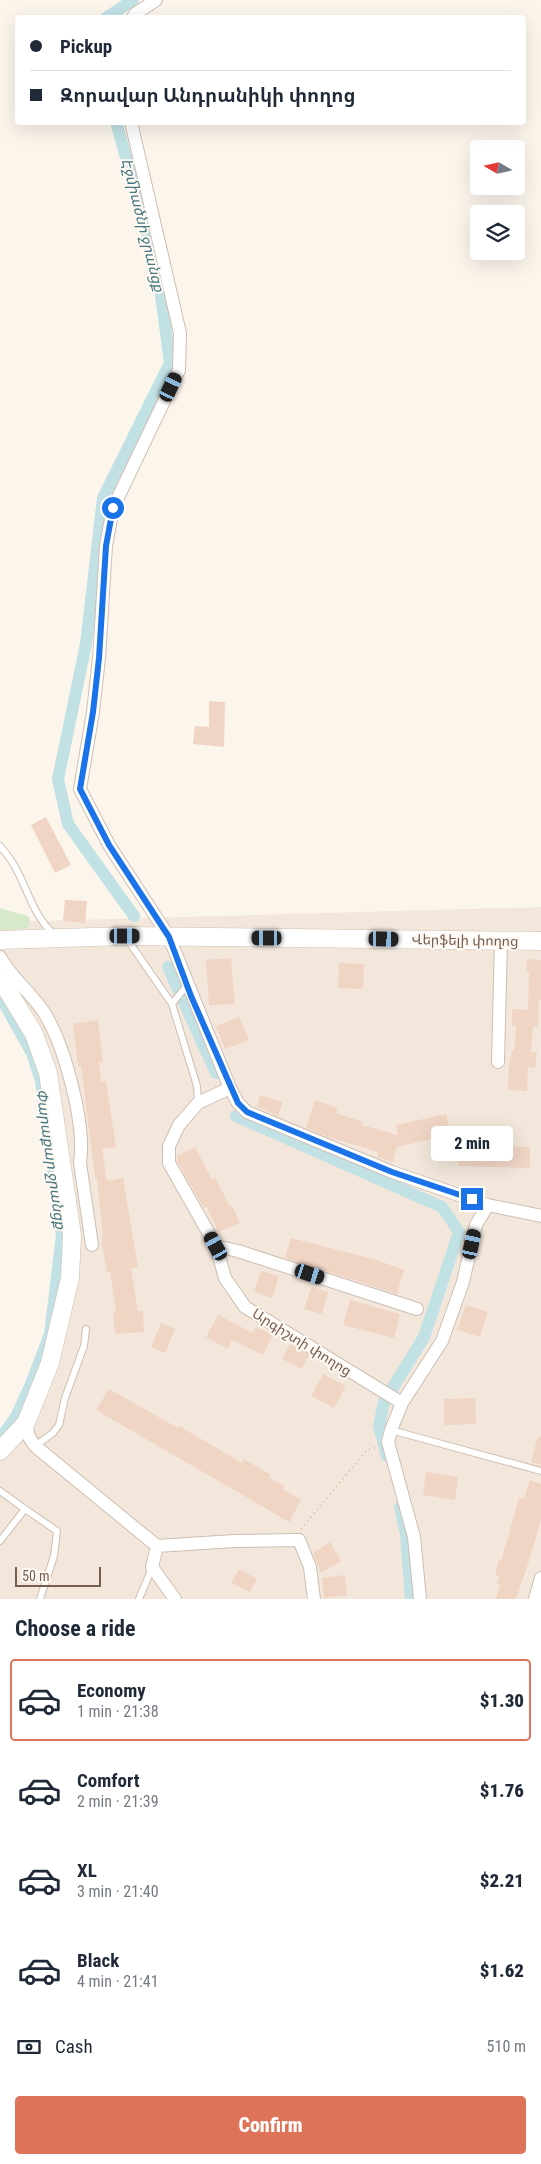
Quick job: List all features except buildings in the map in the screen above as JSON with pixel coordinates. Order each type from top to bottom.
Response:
[{"type":"street","points":[[134,15],[156,0]]},
{"type":"street","points":[[132,125],[180,333],[179,370],[113,508],[106,546],[99,658],[93,712],[80,789],[109,845],[169,937],[186,987],[230,1088],[238,1103],[247,1112],[392,1172],[488,1205],[541,1216]]},
{"type":"street","name":"Վերֆելի փողոց","points":[[2,943],[59,938],[125,936],[541,940]]},
{"type":"street","points":[[498,1062],[501,940]]},
{"type":"street","points":[[0,957],[15,979],[44,1013],[60,1049],[76,1110],[82,1150],[80,1163],[92,1244]]},
{"type":"street","points":[[0,978],[34,1034],[48,1073],[72,1235],[70,1278],[50,1363],[26,1423],[0,1451]]},
{"type":"street","name":"Արգիշտի փողոց","points":[[230,1088],[198,1103],[179,1125],[169,1146],[169,1163],[216,1246],[225,1278],[245,1307],[399,1400]]},
{"type":"street","points":[[420,1599],[414,1537],[388,1442],[399,1400],[442,1341],[463,1282],[476,1225],[488,1205]]},
{"type":"street","points":[[216,1246],[238,1251],[417,1309]]},
{"type":"street","points":[[26,1423],[29,1437],[35,1446],[157,1546],[234,1541],[299,1540],[310,1567],[314,1599]]},
{"type":"street","points":[[157,1546],[152,1566],[175,1599]]},
{"type":"street","points":[[535,1599],[541,1578]]},
{"type":"lane","points":[[0,846],[14,865],[44,926],[59,938]]},
{"type":"lane","points":[[125,936],[173,1003],[197,1086],[198,1103]]},
{"type":"lane","points":[[173,1003],[186,987]]},
{"type":"lane","points":[[35,1446],[53,1433],[59,1425],[65,1398],[84,1346],[86,1329]]},
{"type":"lane","points":[[391,1430],[541,1471]]},
{"type":"lane","points":[[0,1490],[57,1531],[54,1556],[40,1599]]},
{"type":"lane","points":[[0,1540],[25,1509]]},
{"type":"lane","points":[[140,1599],[152,1566]]},
{"type":"path","points":[[299,1540],[301,1529],[367,1450],[374,1448]]},
{"type":"shaded area","points":[[541,907],[541,1599],[0,1599],[0,1450],[26,1411],[66,1274],[43,1079],[0,1003],[0,922]]},
{"type":"green space","points":[[0,908],[28,916],[30,922],[28,928],[4,931],[0,929]]},
{"type":"waterway","name":"Էջմիածնի ջրանցք","points":[[110,15],[133,0]]},
{"type":"waterway","name":"Էջմիածնի ջրանցք","points":[[117,125],[158,273],[170,363],[103,498],[86,644],[58,779],[68,824],[134,916]]},
{"type":"waterway","name":"Էջմիածնի ջրանցք","points":[[168,967],[216,1073]]},
{"type":"waterway","name":"Փարաքար ջրանցք","points":[[0,996],[32,1053],[41,1081],[62,1235],[50,1334],[16,1417],[0,1439]]},
{"type":"waterway","name":"Էջմիածնի ջրանցք","points":[[236,1116],[442,1207],[459,1232],[424,1337],[384,1402],[379,1426],[387,1456]]},
{"type":"waterway","name":"Էջմիածնի ջրանցք","points":[[400,1507],[406,1534],[411,1599]]},
{"type":"route","points":[[113,508],[106,546],[99,658],[93,712],[80,789],[109,845],[169,937],[191,996],[230,1088],[238,1103],[247,1112],[392,1172],[472,1199]]}]
